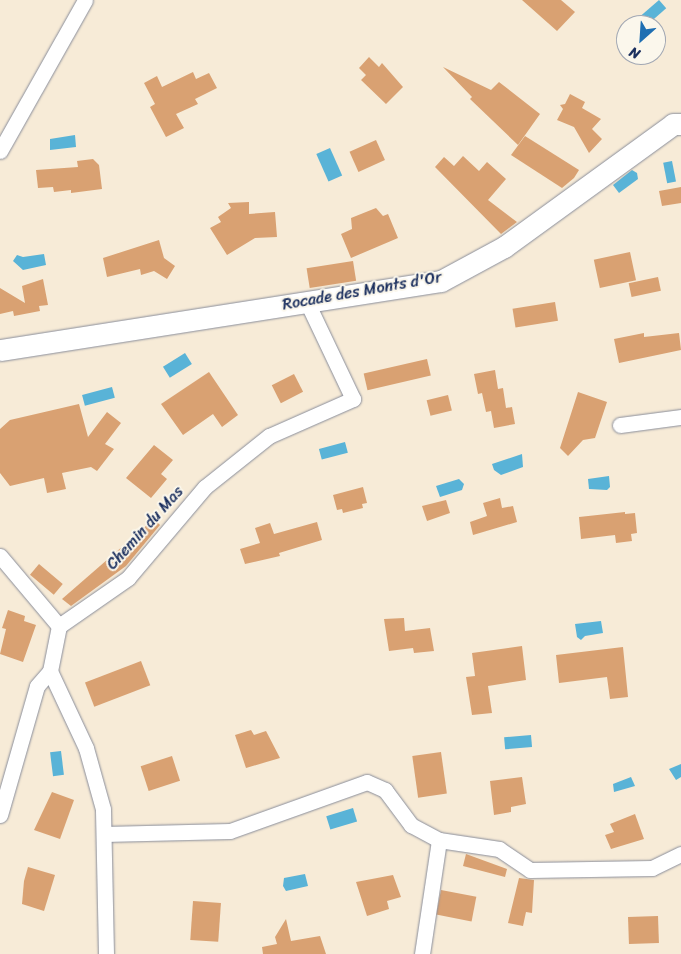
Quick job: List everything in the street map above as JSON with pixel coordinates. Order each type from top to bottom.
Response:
[{"type":"street","points":[[0,151],[85,0]]},
{"type":"street","name":"Rocade des Monts d'Or","points":[[0,350],[441,281],[504,247],[673,124],[681,124]]},
{"type":"street","name":"Chemin du Mas","points":[[59,626],[128,578],[205,487],[269,436],[353,399],[307,302]]},
{"type":"street","points":[[620,425],[681,417]]},
{"type":"street","points":[[0,556],[59,626],[50,671],[38,686],[0,815]]},
{"type":"street","points":[[50,671],[86,748],[103,809],[106,954]]},
{"type":"street","points":[[104,834],[230,831],[367,782],[385,790],[411,825],[439,840],[499,849],[530,870],[652,868],[681,854]]},
{"type":"street","points":[[422,954],[439,840]]},
{"type":"water","points":[[659,0],[666,8],[659,15],[642,15]]},
{"type":"water","points":[[75,135],[76,147],[50,150],[50,139]]},
{"type":"water","points":[[330,148],[342,175],[328,182],[316,154]]},
{"type":"water","points":[[672,161],[676,182],[667,183],[663,163]]},
{"type":"water","points":[[632,170],[637,173],[638,179],[619,193],[613,185]]},
{"type":"water","points":[[44,254],[46,265],[23,270],[13,261],[17,255],[23,257]]},
{"type":"water","points":[[185,353],[192,364],[170,378],[163,367]]},
{"type":"water","points":[[112,387],[115,398],[85,406],[82,395]]},
{"type":"water","points":[[345,442],[348,453],[322,460],[319,449]]},
{"type":"water","points":[[522,454],[523,467],[501,475],[494,470],[492,464]]},
{"type":"water","points":[[609,476],[610,487],[607,490],[589,489],[588,479]]},
{"type":"water","points":[[459,479],[464,484],[462,490],[440,497],[436,486]]},
{"type":"water","points":[[601,621],[603,633],[585,636],[581,640],[577,637],[575,624]]},
{"type":"water","points":[[531,735],[532,747],[505,749],[504,737]]},
{"type":"water","points":[[61,751],[64,775],[53,776],[50,752]]},
{"type":"water","points":[[681,764],[681,777],[676,780],[669,769]]},
{"type":"water","points":[[631,777],[635,786],[614,792],[613,784]]},
{"type":"water","points":[[353,808],[357,821],[330,830],[326,816]]},
{"type":"water","points":[[305,874],[308,886],[286,891],[283,886],[284,878]]},
{"type":"building","points":[[522,0],[561,0],[575,12],[557,31]]},
{"type":"building","points":[[369,57],[379,67],[382,63],[403,87],[386,104],[361,80],[366,75],[359,68]]},
{"type":"building","points":[[443,67],[491,90],[499,82],[540,114],[518,145],[470,99],[472,97]]},
{"type":"building","points":[[193,72],[196,79],[209,73],[217,88],[195,99],[198,104],[176,114],[184,128],[166,137],[150,107],[155,104],[144,83],[157,76],[162,87]]},
{"type":"building","points":[[570,94],[585,102],[582,108],[601,119],[592,129],[602,139],[589,153],[574,127],[557,120],[563,109],[560,105],[565,104]]},
{"type":"building","points":[[525,136],[579,170],[574,178],[562,188],[511,155]]},
{"type":"building","points":[[376,140],[385,160],[358,172],[350,152]]},
{"type":"building","points":[[463,156],[479,171],[487,162],[506,179],[488,200],[517,222],[501,234],[435,167],[444,157],[454,166]]},
{"type":"building","points":[[93,159],[99,165],[102,189],[71,193],[71,190],[54,192],[53,187],[38,188],[36,170],[78,167],[77,161]]},
{"type":"building","points":[[681,187],[681,203],[662,206],[659,191]]},
{"type":"building","points":[[249,202],[249,214],[275,212],[277,237],[255,238],[227,255],[210,228],[221,222],[218,217],[231,208],[228,203]]},
{"type":"building","points":[[376,208],[383,216],[388,214],[398,238],[351,258],[341,234],[352,229],[351,218]]},
{"type":"building","points":[[159,240],[164,258],[175,266],[167,279],[154,271],[141,275],[140,269],[107,277],[103,258]]},
{"type":"building","points":[[630,252],[636,280],[600,288],[594,260]]},
{"type":"building","points":[[353,261],[356,281],[310,288],[307,268]]},
{"type":"building","points":[[658,277],[661,291],[632,297],[629,283]]},
{"type":"building","points":[[43,279],[48,305],[39,306],[40,311],[14,316],[13,311],[0,314],[0,288],[25,303],[22,286]]},
{"type":"building","points":[[555,302],[558,321],[516,327],[513,309]]},
{"type":"building","points":[[644,333],[644,337],[679,333],[681,350],[619,363],[614,339]]},
{"type":"building","points":[[427,359],[431,376],[367,390],[364,374]]},
{"type":"building","points":[[495,370],[498,389],[503,388],[506,408],[512,407],[515,424],[494,428],[491,411],[486,412],[482,393],[478,394],[474,374]]},
{"type":"building","points":[[209,372],[238,415],[222,427],[213,414],[183,435],[161,404]]},
{"type":"building","points":[[294,374],[303,392],[281,403],[272,385]]},
{"type":"building","points":[[578,392],[607,402],[595,438],[583,440],[568,456],[560,448]]},
{"type":"building","points":[[448,395],[452,411],[431,416],[427,400]]},
{"type":"building","points":[[79,404],[88,437],[107,412],[121,423],[105,444],[114,449],[97,471],[91,467],[62,473],[66,489],[47,493],[44,478],[10,486],[0,473],[0,429],[10,420]]},
{"type":"building","points":[[154,445],[173,460],[161,474],[167,479],[151,498],[126,478]]},
{"type":"building","points":[[363,487],[367,503],[362,504],[363,508],[343,513],[342,509],[337,510],[333,495]]},
{"type":"building","points":[[500,498],[502,508],[513,506],[517,522],[473,535],[470,522],[487,516],[483,503]]},
{"type":"building","points":[[446,500],[450,513],[427,521],[422,506]]},
{"type":"building","points":[[625,512],[625,514],[635,513],[637,533],[631,534],[632,541],[616,543],[615,535],[581,539],[579,517]]},
{"type":"building","points":[[154,519],[160,525],[126,566],[71,606],[62,599]]},
{"type":"building","points":[[317,522],[322,540],[279,553],[280,556],[245,564],[240,549],[260,543],[255,528],[270,523],[274,534]]},
{"type":"building","points":[[39,564],[63,584],[54,595],[30,575]]},
{"type":"building","points":[[8,610],[25,616],[24,621],[36,625],[23,662],[0,654],[6,629],[2,628]]},
{"type":"building","points":[[404,618],[405,631],[430,628],[434,651],[414,653],[413,648],[389,651],[384,619]]},
{"type":"building","points":[[522,646],[526,680],[488,686],[492,713],[472,715],[466,677],[475,676],[472,653]]},
{"type":"building","points":[[623,647],[628,697],[610,699],[607,677],[559,683],[556,655]]},
{"type":"building","points":[[141,661],[150,685],[94,707],[85,683]]},
{"type":"building","points":[[251,730],[254,735],[266,731],[280,758],[246,768],[235,735]]},
{"type":"building","points":[[441,752],[447,794],[418,798],[412,756]]},
{"type":"building","points":[[172,756],[180,781],[149,791],[141,766]]},
{"type":"building","points":[[522,777],[526,804],[511,807],[511,812],[494,815],[490,781]]},
{"type":"building","points":[[52,792],[74,800],[60,839],[34,830]]},
{"type":"building","points":[[635,814],[644,839],[611,849],[605,835],[614,832],[610,824]]},
{"type":"building","points":[[466,854],[507,869],[505,877],[463,866]]},
{"type":"building","points":[[28,867],[55,875],[44,911],[22,904],[24,881]]},
{"type":"building","points":[[393,875],[401,897],[387,901],[389,909],[367,916],[356,882]]},
{"type":"building","points":[[519,878],[534,880],[532,913],[526,912],[523,926],[508,923]]},
{"type":"building","points":[[441,890],[476,897],[472,921],[436,915]]},
{"type":"building","points":[[193,901],[221,903],[218,942],[190,940]]},
{"type":"building","points":[[658,916],[659,943],[629,944],[628,917]]},
{"type":"building","points":[[286,919],[291,941],[320,936],[326,954],[263,954],[262,947],[277,944],[275,937]]}]
